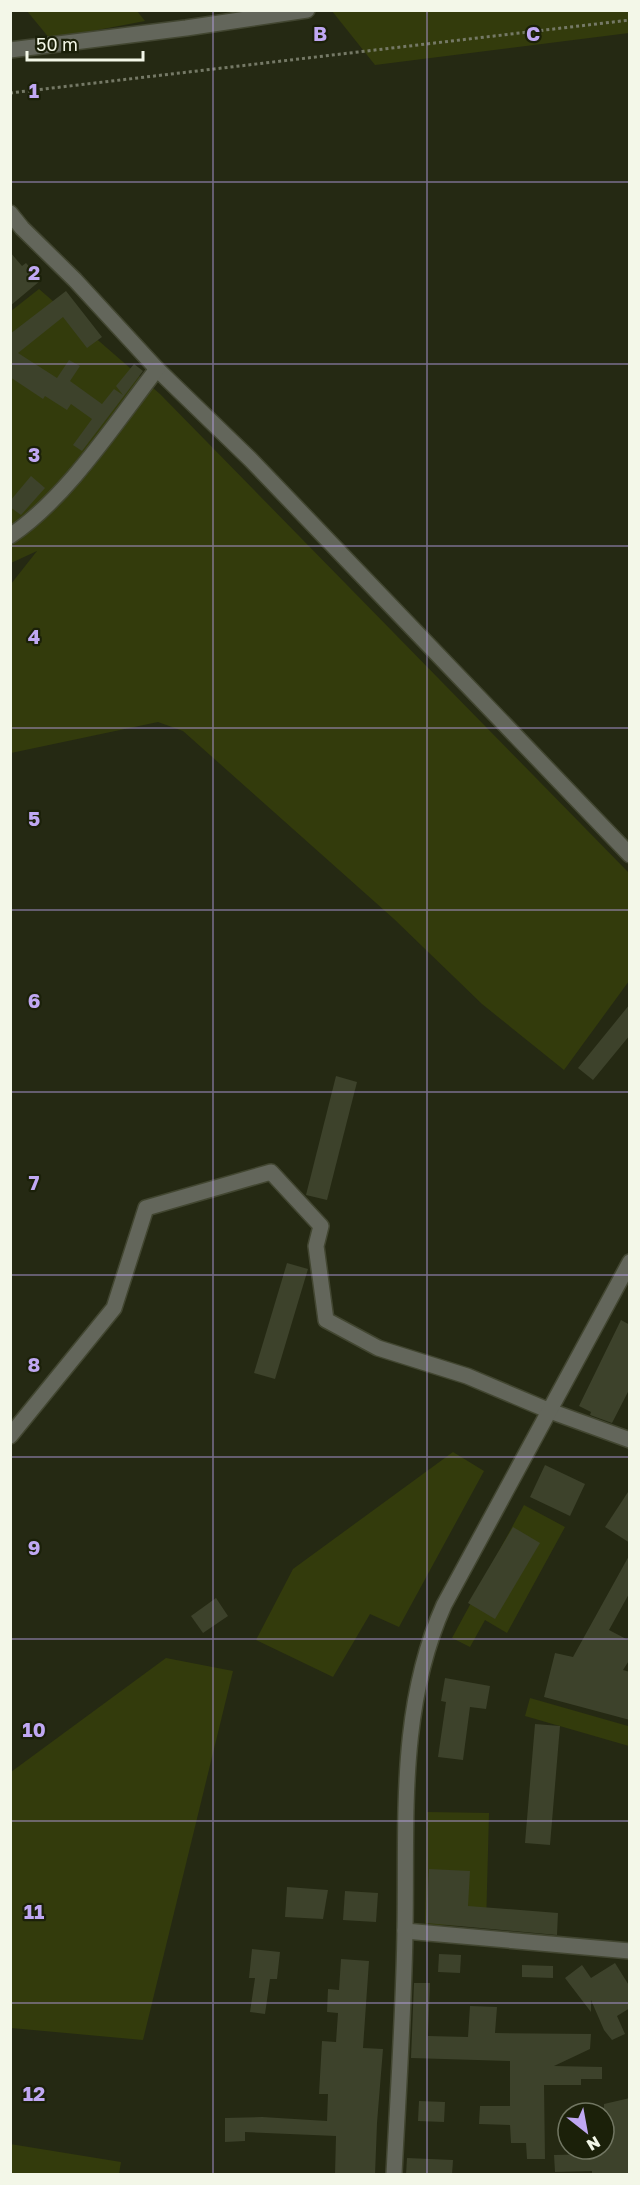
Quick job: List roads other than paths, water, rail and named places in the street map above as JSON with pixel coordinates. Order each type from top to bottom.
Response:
[{"type":"street","points":[[10,50],[107,39],[307,10]]},
{"type":"street","points":[[10,213],[157,369],[250,459],[630,855]]},
{"type":"street","points":[[10,536],[32,520],[75,475],[157,369]]},
{"type":"street","points":[[10,1436],[114,1308],[146,1208],[271,1172],[321,1226],[316,1246],[326,1320],[378,1348],[467,1376],[550,1411],[630,1440]]},
{"type":"street","points":[[394,2175],[405,1931],[407,1761],[422,1662],[430,1635],[444,1605],[630,1262]]},
{"type":"street","points":[[405,1931],[630,1951]]}]
